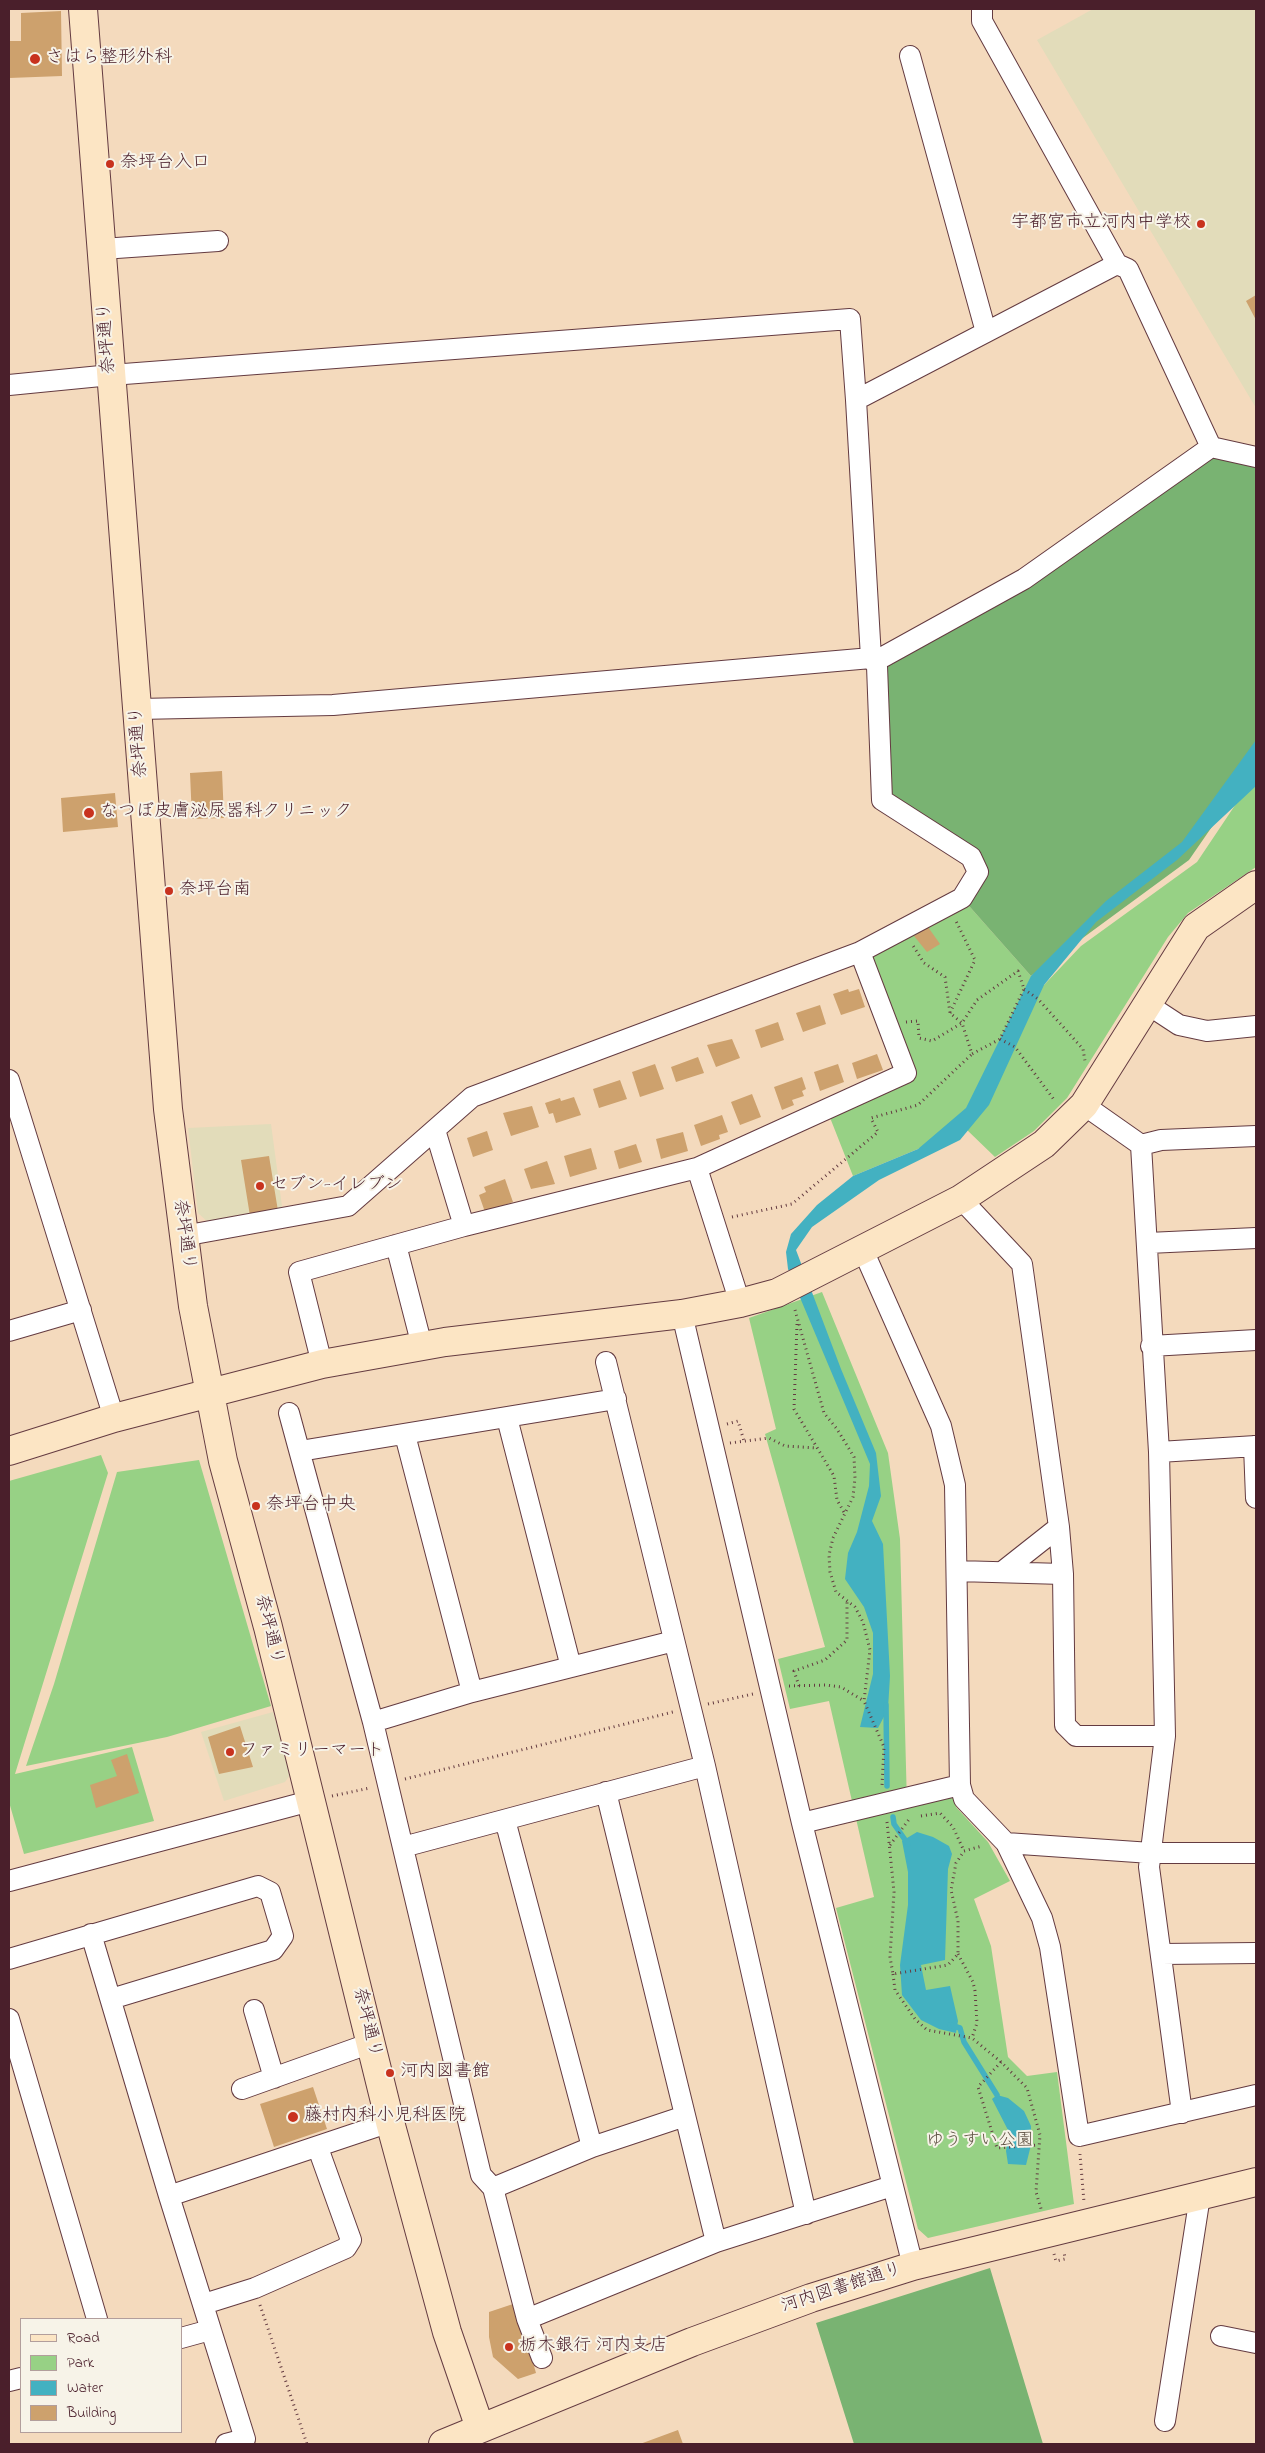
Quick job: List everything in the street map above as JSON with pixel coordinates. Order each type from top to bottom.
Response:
[{"type":"street","name":"奈坪通り","points":[[83,9],[168,1109],[183,1236],[209,1393],[223,1461],[268,1627],[390,2122],[447,2332],[480,2428]]},
{"type":"street","points":[[982,9],[982,21],[1117,264],[1128,269],[1210,447]]},
{"type":"street","points":[[910,56],[986,332]]},
{"type":"street","points":[[102,250],[218,241]]},
{"type":"street","points":[[856,400],[1117,264]]},
{"type":"street","points":[[9,385],[111,375],[850,319],[871,658],[877,666],[882,800],[971,857],[978,872],[962,898],[860,952],[472,1097],[348,1206],[183,1236]]},
{"type":"street","points":[[138,709],[332,704],[883,657],[1024,579],[1210,447],[1256,457]]},
{"type":"street","points":[[9,1450],[114,1418],[322,1364],[422,1346],[682,1314],[740,1303],[777,1293],[961,1199],[1044,1144],[1147,1004],[1196,927],[1256,885]]},
{"type":"street","points":[[322,1364],[299,1272],[464,1226],[698,1168],[906,1073],[860,952]]},
{"type":"street","points":[[1147,1004],[1179,1025],[1207,1031],[1256,1026]]},
{"type":"street","points":[[9,1080],[114,1418]]},
{"type":"street","points":[[1072,1106],[1141,1145],[1162,1140],[1256,1136]]},
{"type":"street","points":[[436,1130],[464,1226]]},
{"type":"street","points":[[1141,1145],[1148,1243],[1151,1346],[1159,1452],[1165,1736],[1149,1867],[1182,2113]]},
{"type":"street","points":[[698,1168],[740,1303]]},
{"type":"street","points":[[961,1199],[1022,1264],[1059,1527],[1063,1574],[1065,1725],[1076,1736],[1165,1736]]},
{"type":"street","points":[[1148,1243],[1256,1238]]},
{"type":"street","points":[[396,1245],[422,1346]]},
{"type":"street","points":[[863,1250],[941,1426],[956,1485],[960,1785],[964,1799],[998,1844],[1042,1918],[1050,1947],[1079,2136],[1256,2095]]},
{"type":"street","points":[[9,1331],[80,1310]]},
{"type":"street","points":[[682,1314],[713,1445],[778,1688],[802,1823],[913,2266]]},
{"type":"street","points":[[1151,1346],[1256,1340]]},
{"type":"street","points":[[606,1362],[705,1766],[806,2214]]},
{"type":"street","points":[[300,1452],[616,1399]]},
{"type":"street","points":[[289,1413],[373,1722],[481,2175],[493,2188],[527,2319],[542,2358]]},
{"type":"street","points":[[507,1418],[571,1667]]},
{"type":"street","points":[[405,1435],[472,1692]]},
{"type":"street","points":[[1159,1452],[1255,1446],[1256,1498]]},
{"type":"street","points":[[1002,1572],[1059,1527]]},
{"type":"street","points":[[957,1571],[1063,1574]]},
{"type":"street","points":[[373,1722],[472,1692],[674,1641]]},
{"type":"street","points":[[404,1847],[705,1766]]},
{"type":"street","points":[[802,1823],[960,1785]]},
{"type":"street","points":[[606,1792],[716,2242]]},
{"type":"street","points":[[9,1880],[310,1801]]},
{"type":"street","points":[[505,1820],[592,2147]]},
{"type":"street","points":[[998,1844],[1151,1853],[1256,1852]]},
{"type":"street","points":[[9,1958],[258,1886],[270,1892],[283,1936],[273,1950],[111,1999]]},
{"type":"street","points":[[91,1934],[169,2196],[245,2439],[226,2444]]},
{"type":"street","points":[[1162,1954],[1256,1953]]},
{"type":"street","points":[[254,2010],[274,2078]]},
{"type":"street","points":[[9,2019],[12,2046],[97,2318]]},
{"type":"street","points":[[242,2089],[371,2043]]},
{"type":"street","points":[[493,2188],[592,2147],[685,2116]]},
{"type":"street","points":[[169,2196],[318,2148],[390,2122]]},
{"type":"street","points":[[204,2304],[254,2288],[346,2248],[351,2240],[318,2148]]},
{"type":"street","name":"河内図書館通り","points":[[443,2444],[692,2342],[811,2298],[913,2266],[1256,2182]]},
{"type":"street","points":[[527,2319],[716,2242],[892,2186]]},
{"type":"street","points":[[1165,2420],[1200,2196]]},
{"type":"street","points":[[182,2338],[210,2330]]},
{"type":"street","points":[[1220,2336],[1256,2343]]},
{"type":"path","points":[[948,905],[975,960],[950,1013]]},
{"type":"path","points":[[924,963],[945,977],[950,1013],[962,1023],[972,1054]]},
{"type":"path","points":[[918,1022],[919,1038],[925,1041],[932,1041],[962,1023],[978,1000],[1018,971],[1024,989],[1038,999],[1083,1049]]},
{"type":"path","points":[[714,1221],[792,1204],[878,1132],[871,1118],[918,1105],[972,1054],[1000,1039],[1024,989]]},
{"type":"path","points":[[1000,1039],[1016,1047],[1072,1106]]},
{"type":"path","points":[[845,1514],[837,1500],[834,1476],[794,1409],[797,1321],[824,1413],[837,1429],[854,1457],[855,1478],[852,1497],[845,1514],[833,1538],[829,1554],[830,1572],[836,1592],[855,1607],[863,1622],[870,1650],[864,1701],[884,1747],[884,1773],[881,1791]]},
{"type":"path","points":[[713,1445],[769,1438],[786,1446],[817,1448]]},
{"type":"path","points":[[799,1686],[794,1671],[825,1660],[847,1640],[847,1600]]},
{"type":"path","points":[[310,1801],[388,1784],[778,1688],[799,1686],[841,1687],[864,1701]]},
{"type":"path","points":[[890,1846],[910,1818],[940,1813],[953,1827],[964,1851]]},
{"type":"path","points":[[886,1818],[894,1892],[890,1957],[895,1990],[915,2019],[927,2030],[972,2038],[1001,2062],[1027,2088],[1040,2135],[1036,2192],[1044,2217]]},
{"type":"path","points":[[972,2038],[977,2023],[975,1992],[958,1954],[958,1921],[951,1890],[956,1862],[964,1851],[998,1844]]},
{"type":"path","points":[[893,1974],[922,1967],[948,1965],[958,1954]]},
{"type":"path","points":[[1001,2062],[978,2088],[997,2148],[1039,2145]]},
{"type":"path","points":[[1079,2136],[1085,2224]]},
{"type":"path","points":[[254,2288],[307,2444]]},
{"type":"shaded area","name":"宇都宮市立河内中学校","points":[[1093,9],[1256,9],[1256,408],[1037,40]]},
{"type":"shaded area","points":[[271,1124],[283,1214],[210,1224],[198,1213],[188,1128]]},
{"type":"shaded area","points":[[273,1712],[290,1775],[285,1782],[224,1801],[201,1732]]},
{"type":"green space","points":[[1211,447],[1256,463],[1256,763],[1189,860],[1031,976],[962,898],[978,872],[882,800],[883,657],[1024,579]]},
{"type":"green space","points":[[1256,774],[1256,867],[1188,913],[1168,937],[1067,1098],[1034,1131],[995,1157],[966,1129],[853,1176],[827,1110],[906,1073],[860,952],[962,898],[1031,976],[1044,985],[1081,946],[1197,862]]},
{"type":"green space","name":"ゆうすい公園","points":[[822,1292],[888,1453],[900,1539],[907,1805],[953,1795],[956,1807],[988,1842],[1010,1881],[974,1899],[991,1946],[1008,2057],[1027,2076],[1057,2072],[1074,2204],[928,2238],[918,2229],[836,1908],[874,1897],[829,1701],[790,1709],[778,1659],[825,1647],[765,1434],[776,1429],[749,1318]]},
{"type":"green space","points":[[101,1455],[108,1473],[15,1774],[132,1747],[154,1821],[24,1854],[9,1802],[9,1481]]},
{"type":"green space","points":[[199,1460],[271,1706],[167,1737],[26,1766],[54,1684],[117,1472]]},
{"type":"green space","points":[[990,2268],[1043,2444],[854,2444],[816,2323]]},
{"type":"water","points":[[1256,740],[1256,786],[1177,860],[1096,922],[1044,985],[989,1105],[960,1140],[879,1180],[812,1227],[796,1250],[841,1369],[876,1453],[881,1496],[872,1521],[883,1544],[890,1676],[888,1709],[878,1728],[860,1727],[873,1674],[873,1633],[864,1607],[845,1579],[848,1553],[857,1532],[869,1486],[870,1464],[788,1269],[786,1252],[791,1234],[817,1205],[853,1176],[918,1149],[966,1108],[1031,976],[1106,901],[1182,842]]},
{"type":"water","points":[[917,1832],[933,1837],[949,1846],[952,1854],[948,1869],[945,1960],[921,1965],[926,1990],[950,1986],[958,2021],[956,2033],[939,2029],[921,2020],[902,1995],[900,1965],[908,1905],[908,1872],[902,1841]]},
{"type":"water","points":[[997,2095],[1008,2098],[1024,2111],[1031,2126],[1031,2145],[1026,2165],[1008,2164],[1006,2151],[1009,2132],[992,2099]]},
{"type":"building","name":"さはら整形外科","points":[[61,11],[62,76],[9,78],[9,41],[21,41],[21,13]]},
{"type":"building","points":[[1256,295],[1256,320],[1246,301]]},
{"type":"building","points":[[222,771],[224,818],[192,819],[190,773]]},
{"type":"building","name":"なつぼ皮膚泌尿器科クリニック","points":[[115,793],[118,827],[63,832],[61,798]]},
{"type":"building","points":[[928,927],[940,944],[927,952],[914,936]]},
{"type":"building","points":[[848,989],[849,992],[859,989],[865,1007],[841,1015],[833,994]]},
{"type":"building","points":[[820,1005],[826,1024],[803,1032],[796,1013]]},
{"type":"building","points":[[778,1022],[784,1040],[761,1048],[755,1030]]},
{"type":"building","points":[[732,1039],[740,1058],[716,1067],[707,1045]]},
{"type":"building","points":[[877,1054],[883,1070],[857,1079],[852,1063]]},
{"type":"building","points":[[698,1057],[704,1073],[676,1082],[671,1067]]},
{"type":"building","points":[[655,1064],[664,1089],[640,1097],[632,1072]]},
{"type":"building","points":[[838,1064],[844,1082],[820,1091],[814,1072]]},
{"type":"building","points":[[802,1077],[806,1089],[802,1091],[804,1096],[792,1100],[794,1105],[782,1110],[774,1087]]},
{"type":"building","points":[[620,1080],[627,1099],[599,1108],[593,1089]]},
{"type":"building","points":[[752,1094],[761,1117],[740,1125],[731,1102]]},
{"type":"building","points":[[574,1097],[581,1115],[556,1123],[553,1113],[549,1114],[545,1103],[560,1098],[561,1101]]},
{"type":"building","points":[[532,1106],[539,1127],[511,1136],[503,1113]]},
{"type":"building","points":[[722,1115],[728,1132],[719,1135],[720,1139],[701,1146],[694,1125]]},
{"type":"building","points":[[487,1131],[493,1150],[473,1157],[467,1138]]},
{"type":"building","points":[[683,1132],[688,1151],[661,1159],[656,1139]]},
{"type":"building","points":[[636,1144],[642,1162],[619,1169],[614,1151]]},
{"type":"building","points":[[591,1148],[597,1169],[570,1177],[564,1156]]},
{"type":"building","name":"セブン-イレブン","points":[[269,1156],[278,1211],[250,1216],[241,1160]]},
{"type":"building","points":[[547,1161],[555,1184],[531,1189],[524,1169]]},
{"type":"building","points":[[505,1179],[513,1202],[485,1212],[479,1195],[486,1192],[484,1187]]},
{"type":"building","name":"ファミリーマート","points":[[240,1726],[253,1767],[219,1774],[208,1737]]},
{"type":"building","points":[[127,1754],[139,1793],[96,1808],[90,1785],[117,1776],[111,1760]]},
{"type":"building","name":"藤村内科小児科医院","points":[[313,2087],[327,2129],[274,2147],[260,2104]]},
{"type":"building","name":"栃木銀行 河内支店","points":[[516,2303],[536,2373],[518,2379],[493,2357],[489,2337],[489,2312]]},
{"type":"building","points":[[678,2430],[683,2444],[640,2444]]},
{"type":"waterway","points":[[886,1705],[887,1786]]},
{"type":"waterway","points":[[893,1817],[894,1824],[908,1844]]},
{"type":"waterway","points":[[950,2025],[960,2028],[964,2042],[997,2095]]},
{"type":"place","name":"さはら整形外科","points":[[35,59]]},
{"type":"place","name":"奈坪台入口","points":[[110,164]]},
{"type":"place","name":"宇都宮市立河内中学校","points":[[1201,224]]},
{"type":"place","name":"なつぼ皮膚泌尿器科クリニック","points":[[89,813]]},
{"type":"place","name":"奈坪台南","points":[[169,891]]},
{"type":"place","name":"セブン-イレブン","points":[[260,1186]]},
{"type":"place","name":"奈坪台中央","points":[[256,1506]]},
{"type":"place","name":"ファミリーマート","points":[[230,1752]]},
{"type":"place","name":"河内図書館","points":[[390,2073]]},
{"type":"place","name":"藤村内科小児科医院","points":[[293,2117]]},
{"type":"place","name":"栃木銀行 河内支店","points":[[509,2347]]}]
